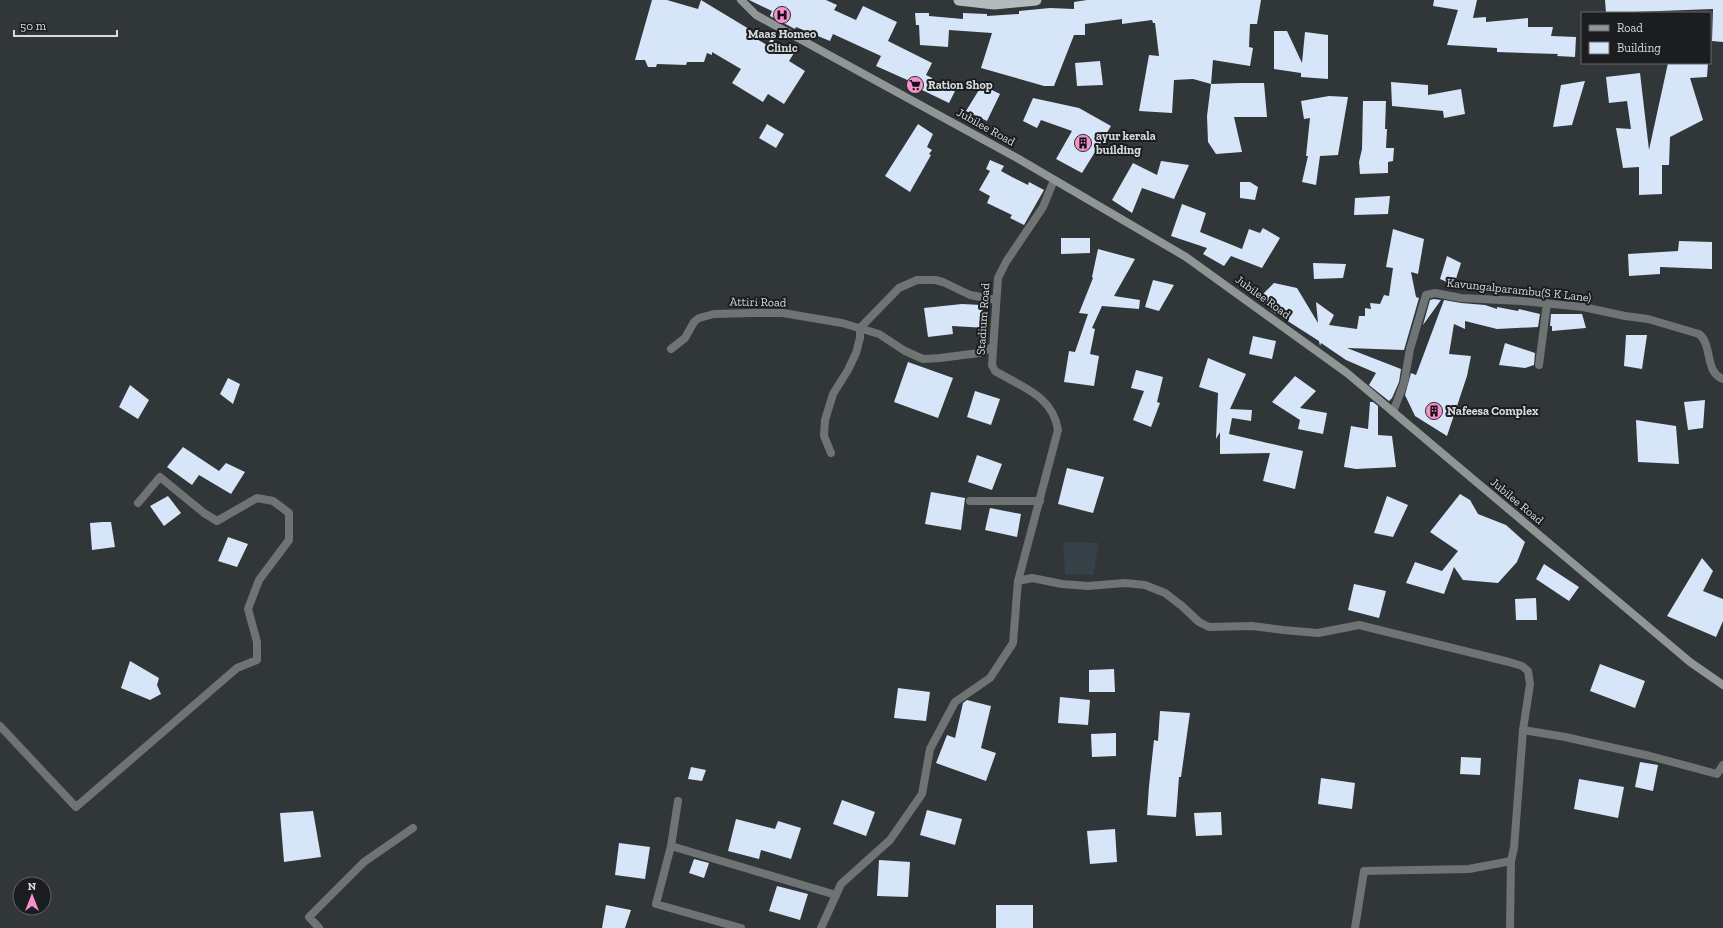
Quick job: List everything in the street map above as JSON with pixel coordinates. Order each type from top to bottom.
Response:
[{"type":"highway","points":[[959,0],[994,4],[1036,0]]},
{"type":"main road","name":"Jubilee Road","points":[[741,0],[756,15],[1054,180],[1186,256],[1347,373],[1690,662],[1723,685]]},
{"type":"street","name":"Stadium Road","points":[[821,928],[841,884],[890,840],[922,794],[930,750],[955,702],[990,678],[1013,643],[1018,581],[1058,430],[1056,419],[1048,406],[1039,396],[995,371],[992,365],[996,300],[998,278],[1006,262],[1043,207],[1054,180]]},
{"type":"street","points":[[831,454],[824,436],[825,420],[833,394],[848,370],[856,353],[860,338],[860,328],[899,288],[917,280],[935,280],[970,294],[996,300]]},
{"type":"street","name":"Kavungalparambu(S K Lane)","points":[[1393,412],[1404,383],[1410,349],[1426,294],[1435,293],[1461,298],[1547,303],[1583,307],[1625,316],[1648,319],[1699,334],[1704,338],[1714,372],[1723,379]]},
{"type":"street","points":[[1539,365],[1547,303]]},
{"type":"street","name":"Attiri Road","points":[[671,349],[685,338],[694,322],[699,318],[714,314],[783,313],[842,323],[879,334],[904,351],[923,359],[979,353],[993,347]]},
{"type":"street","points":[[0,726],[76,807],[237,668],[257,660],[257,642],[248,609],[259,580],[289,540],[288,513],[273,501],[258,498],[217,521],[204,513],[160,477],[138,503]]},
{"type":"street","points":[[970,502],[1040,501]]},
{"type":"street","points":[[1018,581],[1032,578],[1062,584],[1088,586],[1125,583],[1145,585],[1165,593],[1199,622],[1209,627],[1252,626],[1318,633],[1358,625],[1522,666],[1528,671],[1530,684],[1523,730],[1514,848],[1511,861],[1510,928]]},
{"type":"street","points":[[1523,730],[1565,737],[1650,756],[1717,774],[1723,765]]},
{"type":"street","points":[[678,801],[671,846],[656,904],[742,928]]},
{"type":"street","points":[[319,928],[309,917],[364,862],[413,828]]},
{"type":"street","points":[[671,846],[836,895]]},
{"type":"street","points":[[1355,928],[1364,871],[1469,868],[1511,861]]},
{"type":"shaded area","points":[[1063,542],[1099,543],[1093,575],[1065,574]]},
{"type":"building","points":[[652,0],[667,0],[698,9],[701,0],[749,29],[746,33],[767,45],[771,39],[794,53],[789,61],[805,71],[784,104],[768,94],[763,102],[732,83],[741,69],[712,52],[712,55],[707,53],[704,62],[687,62],[686,65],[657,64],[656,67],[648,67],[645,60],[635,60]]},
{"type":"building","points":[[749,0],[826,0],[837,5],[834,10],[856,20],[863,6],[897,22],[888,41],[932,63],[926,75],[932,78],[931,80],[955,91],[949,103],[922,90],[923,87],[876,66],[881,56],[833,34],[830,41],[796,27],[795,29],[770,16],[772,11]]},
{"type":"building","points":[[1087,0],[1261,0],[1257,24],[1250,24],[1249,47],[1253,48],[1250,66],[1213,60],[1211,84],[1193,79],[1174,80],[1172,113],[1139,111],[1149,55],[1159,56],[1155,23],[1153,23],[1152,20],[1122,24],[1122,19],[1085,24],[1085,35],[1074,35],[1054,86],[1044,86],[981,68],[992,33],[949,30],[948,47],[920,45],[919,25],[916,25],[915,13],[929,13],[929,16],[963,19],[963,13],[987,14],[987,16],[1019,14],[1019,11],[1050,8],[1074,9],[1074,2]]},
{"type":"building","points":[[1434,0],[1477,0],[1473,18],[1486,17],[1486,22],[1528,18],[1528,27],[1553,27],[1551,36],[1576,37],[1575,57],[1557,56],[1558,54],[1497,52],[1497,48],[1447,45],[1458,10],[1433,6]]},
{"type":"building","points":[[1605,0],[1723,0],[1723,42],[1712,41],[1713,9],[1606,12]]},
{"type":"building","points":[[1274,31],[1287,31],[1302,63],[1305,32],[1328,35],[1328,79],[1301,77],[1301,73],[1274,69]]},
{"type":"building","points":[[1100,61],[1103,85],[1077,86],[1075,63]]},
{"type":"building","points":[[1668,64],[1708,64],[1707,77],[1690,78],[1703,120],[1670,137],[1669,165],[1662,165],[1662,194],[1639,195],[1639,167],[1623,168],[1616,128],[1631,129],[1627,101],[1609,103],[1606,77],[1640,73],[1649,150]]},
{"type":"building","points":[[1585,81],[1572,125],[1553,127],[1561,85]]},
{"type":"building","points":[[1391,82],[1428,85],[1428,95],[1461,89],[1465,114],[1444,118],[1443,111],[1392,106]]},
{"type":"building","points":[[1264,83],[1267,117],[1234,117],[1242,152],[1216,154],[1208,142],[1207,116],[1211,84]]},
{"type":"building","points":[[982,85],[1000,94],[987,121],[966,111]]},
{"type":"building","points":[[1329,96],[1348,97],[1338,155],[1320,156],[1316,185],[1302,182],[1308,156],[1306,156],[1310,118],[1304,119],[1301,101]]},
{"type":"building","points":[[1033,98],[1079,108],[1111,126],[1082,173],[1056,159],[1072,131],[1041,120],[1037,128],[1023,121]]},
{"type":"building","points":[[1363,101],[1386,101],[1386,148],[1394,148],[1393,161],[1388,162],[1388,173],[1360,174],[1359,162],[1362,149]]},
{"type":"building","points":[[767,124],[784,134],[776,148],[759,138]]},
{"type":"building","points":[[918,124],[933,134],[927,147],[932,150],[929,154],[931,155],[910,192],[885,176]]},
{"type":"building","points":[[990,160],[1004,166],[1001,171],[1028,185],[1029,182],[1044,190],[1024,225],[1010,218],[1012,215],[987,203],[990,196],[979,190],[990,171],[986,169]]},
{"type":"building","points":[[1161,161],[1189,165],[1174,199],[1142,188],[1132,213],[1112,200],[1133,163],[1157,175]]},
{"type":"building","points":[[1240,182],[1250,182],[1258,187],[1255,200],[1240,198]]},
{"type":"building","points":[[1390,196],[1388,214],[1354,215],[1355,198]]},
{"type":"building","points":[[1182,204],[1206,213],[1200,232],[1242,249],[1249,229],[1260,233],[1263,228],[1280,238],[1262,268],[1231,256],[1224,266],[1203,254],[1207,248],[1171,236]]},
{"type":"building","points":[[1393,229],[1424,239],[1418,274],[1411,272],[1416,297],[1419,298],[1404,350],[1347,348],[1401,369],[1399,382],[1392,398],[1389,401],[1369,385],[1376,373],[1346,360],[1321,343],[1320,346],[1319,341],[1272,311],[1261,300],[1264,293],[1274,283],[1297,288],[1318,323],[1316,302],[1334,315],[1329,325],[1357,329],[1359,316],[1365,316],[1365,308],[1371,309],[1370,303],[1380,304],[1384,295],[1389,296],[1393,268],[1386,267]]},
{"type":"building","points":[[1061,238],[1090,238],[1090,253],[1061,254]]},
{"type":"building","points":[[1679,241],[1712,242],[1712,269],[1660,267],[1660,274],[1629,276],[1628,254],[1678,251]]},
{"type":"building","points":[[1098,249],[1135,259],[1114,296],[1140,300],[1139,309],[1102,306],[1092,328],[1095,329],[1090,354],[1099,356],[1094,386],[1064,382],[1069,351],[1075,352],[1088,314],[1079,313],[1093,278]]},
{"type":"building","points":[[1447,256],[1461,263],[1454,285],[1440,279]]},
{"type":"building","points":[[1313,263],[1346,264],[1343,278],[1314,279]]},
{"type":"building","points":[[1153,280],[1174,285],[1159,311],[1145,307]]},
{"type":"building","points":[[1430,300],[1441,300],[1423,325]]},
{"type":"building","points":[[1444,300],[1485,305],[1497,309],[1497,307],[1518,311],[1519,309],[1540,314],[1538,327],[1497,329],[1465,321],[1465,329],[1454,324],[1449,354],[1471,356],[1467,376],[1447,436],[1415,416],[1405,395],[1411,373],[1416,375]]},
{"type":"building","points":[[962,304],[981,305],[987,328],[952,326],[953,334],[928,337],[924,308]]},
{"type":"building","points":[[1551,314],[1582,314],[1586,328],[1552,331],[1552,326],[1550,326]]},
{"type":"building","points":[[1626,335],[1647,335],[1642,369],[1624,366]]},
{"type":"building","points":[[1253,336],[1276,341],[1272,359],[1249,354]]},
{"type":"building","points":[[1505,343],[1535,353],[1534,365],[1525,368],[1499,365]]},
{"type":"building","points":[[1208,358],[1246,374],[1230,409],[1252,410],[1251,421],[1232,418],[1229,434],[1303,451],[1295,489],[1263,481],[1270,453],[1220,454],[1220,432],[1216,439],[1218,393],[1199,387]]},
{"type":"building","points":[[908,362],[953,378],[938,418],[894,402]]},
{"type":"building","points":[[1136,370],[1163,377],[1157,402],[1160,403],[1151,427],[1133,420],[1144,391],[1131,388]]},
{"type":"building","points":[[1295,376],[1316,391],[1300,408],[1327,413],[1323,434],[1298,429],[1300,420],[1272,402]]},
{"type":"building","points":[[228,378],[240,384],[233,404],[220,394]]},
{"type":"building","points":[[130,385],[149,400],[138,419],[119,407]]},
{"type":"building","points":[[975,391],[1000,399],[991,425],[967,417]]},
{"type":"building","points":[[1705,400],[1703,428],[1688,430],[1684,402]]},
{"type":"building","points":[[1370,402],[1373,402],[1378,406],[1378,435],[1392,436],[1396,467],[1356,469],[1344,467],[1351,426],[1368,429]]},
{"type":"building","points":[[1636,420],[1676,426],[1679,464],[1638,462]]},
{"type":"building","points":[[183,447],[219,471],[226,463],[245,472],[231,494],[199,475],[192,485],[167,467]]},
{"type":"building","points":[[977,455],[1002,464],[992,490],[968,482]]},
{"type":"building","points":[[1067,468],[1104,477],[1093,513],[1058,504]]},
{"type":"building","points":[[931,492],[965,498],[961,530],[925,524]]},
{"type":"building","points":[[1460,494],[1470,500],[1478,514],[1506,525],[1525,542],[1517,562],[1498,583],[1463,580],[1454,567],[1444,594],[1406,583],[1415,562],[1442,571],[1458,551],[1430,532]]},
{"type":"building","points":[[168,496],[181,513],[164,526],[150,506]]},
{"type":"building","points":[[1387,496],[1408,505],[1393,537],[1374,533]]},
{"type":"building","points":[[990,508],[1021,514],[1017,537],[985,530]]},
{"type":"building","points":[[111,522],[115,547],[92,550],[90,523]]},
{"type":"building","points":[[228,537],[248,544],[237,567],[218,561]]},
{"type":"building","points":[[1702,558],[1713,571],[1703,591],[1723,599],[1723,621],[1716,637],[1667,616]]},
{"type":"building","points":[[1544,564],[1579,587],[1569,601],[1536,579]]},
{"type":"building","points":[[1354,584],[1386,591],[1379,618],[1348,610]]},
{"type":"building","points":[[1536,598],[1537,620],[1516,620],[1515,599]]},
{"type":"building","points":[[130,661],[159,678],[157,685],[161,694],[150,700],[121,688]]},
{"type":"building","points":[[1600,664],[1645,681],[1635,708],[1590,691]]},
{"type":"building","points":[[1114,669],[1115,692],[1089,692],[1089,670]]},
{"type":"building","points":[[898,688],[930,692],[926,721],[894,718]]},
{"type":"building","points":[[1060,697],[1090,700],[1088,725],[1058,723]]},
{"type":"building","points":[[967,700],[991,706],[981,748],[996,753],[986,781],[936,763],[947,735],[955,738],[963,703]]},
{"type":"building","points":[[1160,711],[1190,713],[1181,777],[1179,777],[1176,817],[1147,815],[1154,740],[1158,741]]},
{"type":"building","points":[[1116,733],[1116,756],[1092,757],[1091,734]]},
{"type":"building","points":[[1461,757],[1481,758],[1480,775],[1460,774]]},
{"type":"building","points":[[1640,762],[1658,765],[1653,791],[1635,787]]},
{"type":"building","points":[[691,767],[706,770],[702,781],[688,779]]},
{"type":"building","points":[[1321,778],[1355,783],[1352,809],[1318,804]]},
{"type":"building","points":[[1579,779],[1624,787],[1618,818],[1574,809]]},
{"type":"building","points":[[842,800],[875,812],[866,836],[833,824]]},
{"type":"building","points":[[927,810],[962,819],[955,845],[920,835]]},
{"type":"building","points":[[313,811],[321,857],[284,862],[280,813]]},
{"type":"building","points":[[1221,812],[1222,835],[1196,836],[1194,813]]},
{"type":"building","points":[[736,819],[775,829],[778,821],[801,828],[791,859],[761,850],[759,859],[728,851]]},
{"type":"building","points":[[1115,829],[1117,862],[1090,864],[1087,831]]},
{"type":"building","points":[[619,843],[650,847],[645,879],[615,875]]},
{"type":"building","points":[[694,859],[709,863],[704,878],[689,873]]},
{"type":"building","points":[[879,860],[910,862],[908,897],[877,896]]},
{"type":"building","points":[[777,886],[808,894],[800,920],[769,911]]},
{"type":"building","points":[[606,905],[631,910],[625,928],[602,928]]},
{"type":"building","points":[[996,905],[1033,905],[1033,928],[996,928]]},
{"type":"place","name":"Maas Homeo Clinic","points":[[782,15]]},
{"type":"place","name":"Ration Shop","points":[[915,85]]},
{"type":"place","name":"ayur kerala building","points":[[1083,143]]},
{"type":"place","name":"Nafeesa Complex","points":[[1434,411]]}]
